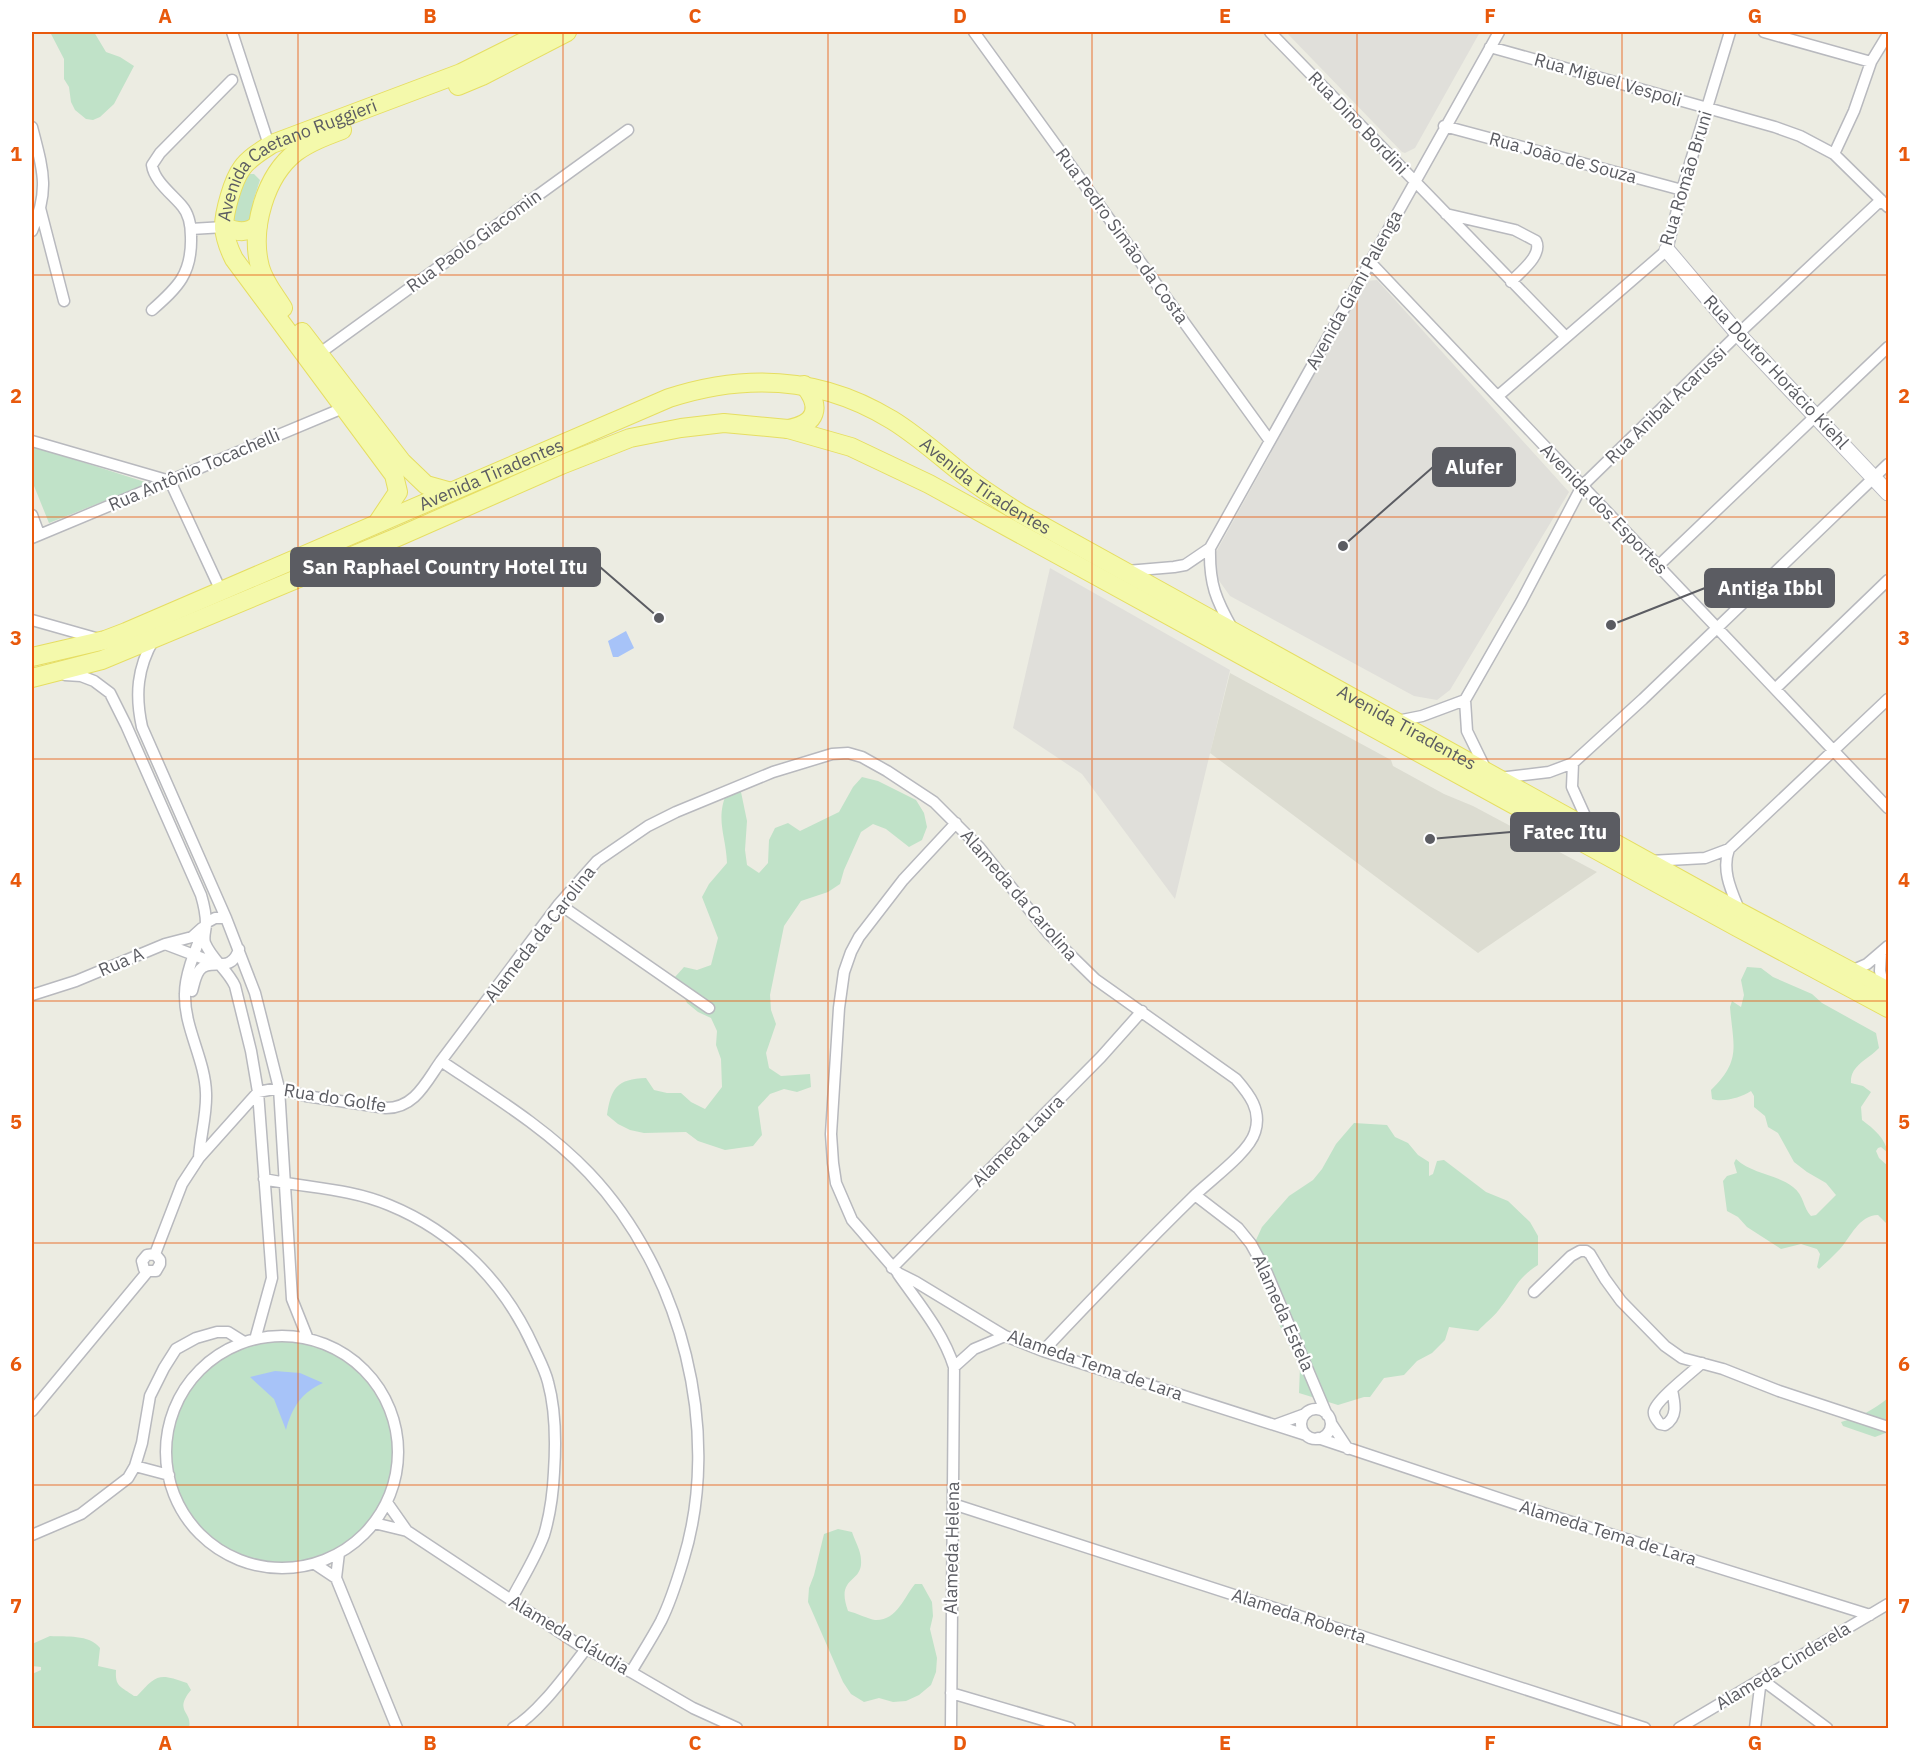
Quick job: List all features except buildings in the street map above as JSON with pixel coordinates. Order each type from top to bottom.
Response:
[{"type":"main road","name":"Avenida Caetano Ruggieri","points":[[451,492],[426,485],[350,405],[234,259],[226,242],[224,227],[232,190],[241,168],[269,145],[461,72],[543,32]]},
{"type":"main road","name":"Avenida Caetano Ruggieri","points":[[398,492],[394,475],[320,353],[285,310],[264,277],[260,266],[258,225],[268,188],[280,168],[295,153],[314,141],[482,76],[567,32]]},
{"type":"main road","points":[[241,168],[252,167],[263,172],[268,188]]},
{"type":"main road","points":[[224,227],[240,232],[253,230],[258,225]]},
{"type":"main road","name":"Avenida Tiradentes","points":[[32,657],[105,640],[669,398],[713,386],[758,382],[804,385],[825,390],[876,411],[916,437],[967,478],[1021,514],[1647,861],[1886,990]]},
{"type":"main road","points":[[788,429],[805,424],[813,415],[815,407],[813,400],[804,385]]},
{"type":"main road","name":"Avenida Tiradentes","points":[[40,676],[102,660],[561,465],[630,438],[681,428],[724,423],[788,429],[851,447],[929,484],[1888,1008]]},
{"type":"main road","points":[[378,523],[398,492],[414,484],[426,485]]},
{"type":"street","points":[[232,32],[269,145]]},
{"type":"street","name":"Rua Pedro Simão da Costa","points":[[974,32],[1270,441]]},
{"type":"street","name":"Rua Dino Bordini","points":[[1270,32],[1565,336]]},
{"type":"street","name":"Avenida Giani Palenga","points":[[1210,548],[1444,126],[1499,32]]},
{"type":"street","name":"Rua Romão Bruni","points":[[1498,396],[1667,250],[1682,190],[1730,32]]},
{"type":"street","points":[[1764,32],[1871,62]]},
{"type":"street","points":[[1834,154],[1854,111],[1871,62],[1888,34]]},
{"type":"street","name":"Rua Miguel Vespoli","points":[[1490,47],[1800,136],[1834,154],[1885,203]]},
{"type":"street","points":[[152,310],[181,281],[192,257],[191,229],[184,209],[156,176],[152,165],[160,153],[232,80]]},
{"type":"street","name":"Rua João de Souza","points":[[1444,126],[1682,190]]},
{"type":"street","points":[[32,128],[43,170],[44,193],[32,231]]},
{"type":"street","name":"Rua Paolo Giacomin","points":[[320,353],[628,129]]},
{"type":"street","name":"Rua Anibal Acarussi","points":[[1465,700],[1521,602],[1582,486],[1738,334],[1885,203]]},
{"type":"street","points":[[40,207],[64,301]]},
{"type":"street","points":[[1446,214],[1515,230],[1536,241],[1538,244],[1534,256],[1511,282]]},
{"type":"street","points":[[191,229],[224,227]]},
{"type":"street","name":"Rua Doutor Horácio Kiehl","points":[[1667,250],[1738,334],[1888,493]]},
{"type":"street","name":"Avenida dos Esportes","points":[[1369,261],[1658,566],[1718,626],[1888,808]]},
{"type":"street","points":[[1658,566],[1888,347]]},
{"type":"street","name":"Rua Antônio Tocachelli","points":[[35,536],[350,405]]},
{"type":"street","points":[[32,441],[170,481],[221,591]]},
{"type":"street","points":[[1395,721],[1422,716],[1465,700],[1467,731],[1474,748],[1493,775],[1549,772],[1573,763],[1888,464]]},
{"type":"street","points":[[32,515],[35,536]]},
{"type":"street","points":[[1123,571],[1185,565],[1210,548]]},
{"type":"street","points":[[1210,548],[1209,572],[1212,585],[1234,632]]},
{"type":"street","points":[[1776,688],[1888,580]]},
{"type":"street","points":[[32,620],[105,640]]},
{"type":"street","points":[[154,639],[138,675],[137,701],[140,719],[226,918],[255,993],[279,1088],[292,1299],[308,1339]]},
{"type":"street","points":[[40,676],[81,676],[94,681],[110,693],[201,895],[206,923],[204,939],[213,958],[222,965],[235,986],[251,1051],[258,1092],[272,1278],[256,1336]]},
{"type":"street","points":[[1647,861],[1695,859],[1729,849],[1888,699]]},
{"type":"street","points":[[126,725],[140,719]]},
{"type":"street","name":"Alameda da Carolina","points":[[441,1061],[559,904],[597,861],[648,826],[773,772],[832,754],[848,753],[862,757],[934,802],[979,847],[1048,933],[1095,979],[1236,1079],[1255,1105],[1258,1119],[1255,1133],[1247,1147],[1195,1195],[1043,1351]]},
{"type":"street","points":[[1573,763],[1572,787],[1591,829]]},
{"type":"street","name":"Alameda Tema de Lara","points":[[956,823],[903,880],[860,937],[844,972],[839,1008],[831,1134],[836,1183],[852,1220],[895,1270],[1005,1336],[1043,1351],[1318,1438],[1549,1515],[1870,1615]]},
{"type":"street","points":[[1729,849],[1726,858],[1727,874],[1740,912]]},
{"type":"street","points":[[559,904],[709,1008]]},
{"type":"street","points":[[199,1158],[206,1095],[201,1058],[189,1024],[185,994],[194,955],[206,923],[215,918],[226,918]]},
{"type":"street","name":"Rua A","points":[[32,995],[76,981],[165,944],[192,937],[206,923]]},
{"type":"street","points":[[165,944],[222,965]]},
{"type":"street","points":[[187,1005],[200,969],[207,964],[222,965],[233,960],[239,949]]},
{"type":"street","points":[[1851,970],[1867,964],[1885,950]]},
{"type":"street","points":[[1885,950],[1880,971],[1886,990]]},
{"type":"street","name":"Alameda Laura","points":[[895,1270],[1101,1057],[1142,1011]]},
{"type":"street","points":[[441,1061],[534,1123],[590,1174],[612,1200],[635,1235],[663,1288],[674,1316],[688,1363],[695,1401],[699,1440],[695,1496],[683,1560],[671,1594],[661,1620],[631,1672]]},
{"type":"street","name":"Rua do Golfe","points":[[32,1411],[148,1271],[142,1265],[142,1261],[147,1254],[155,1254],[182,1184],[199,1158],[258,1092],[279,1088],[306,1096],[398,1108],[415,1097],[441,1061]]},
{"type":"street","points":[[264,1179],[353,1192],[417,1218],[449,1239],[477,1263],[496,1282],[524,1324],[548,1381],[556,1448],[553,1487],[543,1536],[511,1600]]},
{"type":"street","name":"Alameda Estela","points":[[1195,1195],[1238,1228],[1251,1244],[1267,1273],[1329,1419]]},
{"type":"street","points":[[1533,1292],[1571,1256],[1586,1251],[1621,1301],[1665,1346],[1682,1358],[1888,1427]]},
{"type":"street","name":"Alameda Helena","points":[[895,1270],[939,1333],[954,1367],[951,1728]]},
{"type":"street","points":[[32,1535],[81,1514],[128,1478],[135,1466],[142,1443],[150,1396],[176,1349],[196,1338],[217,1332],[228,1332],[244,1342]]},
{"type":"street","points":[[284,1334],[308,1339],[341,1352],[369,1375],[388,1406],[398,1440],[396,1476],[388,1504],[360,1540],[328,1560],[315,1564],[292,1569],[256,1567],[222,1553],[194,1529],[175,1498],[169,1475],[166,1462],[168,1426],[182,1392],[206,1364],[256,1336],[284,1334]]},
{"type":"street","points":[[954,1367],[974,1349],[1005,1336]]},
{"type":"street","points":[[1672,1390],[1702,1363]]},
{"type":"street","name":"Alameda Estela","points":[[1308,1412],[1316,1386]]},
{"type":"street","points":[[1275,1425],[1308,1412],[1323,1411],[1348,1449]]},
{"type":"street","points":[[1306,1435],[1301,1425],[1308,1412]]},
{"type":"street","points":[[1318,1438],[1327,1433],[1329,1419]]},
{"type":"street","points":[[135,1466],[169,1475]]},
{"type":"street","points":[[388,1504],[407,1531]]},
{"type":"street","name":"Alameda Roberta","points":[[953,1504],[1646,1728]]},
{"type":"street","points":[[374,1522],[407,1531]]},
{"type":"street","name":"Alameda Cláudia","points":[[407,1531],[586,1649],[631,1672],[723,1726],[737,1728]]},
{"type":"street","points":[[339,1553],[336,1578],[397,1728]]},
{"type":"street","points":[[315,1564],[336,1578]]},
{"type":"street","name":"Alameda Cinderela","points":[[1678,1728],[1888,1604]]},
{"type":"street","points":[[513,1728],[523,1723],[562,1680],[586,1649]]},
{"type":"street","points":[[1755,1728],[1761,1679],[1827,1728]]},
{"type":"street","points":[[951,1693],[1070,1728]]},
{"type":"shaded area","points":[[1286,32],[1480,32],[1415,148],[1405,153]]},
{"type":"shaded area","points":[[1377,280],[1569,492],[1450,690],[1437,700],[1414,696],[1230,596],[1215,575],[1215,554],[1366,281]]},
{"type":"shaded area","points":[[1050,568],[1230,670],[1175,899],[1082,774],[1013,728]]},
{"type":"shaded area","points":[[1230,673],[1391,760],[1393,766],[1444,794],[1473,806],[1597,872],[1478,953],[1210,753]]},
{"type":"green space","points":[[50,32],[94,32],[106,52],[134,66],[114,104],[100,117],[93,120],[86,119],[75,110],[71,102],[69,87],[64,79],[64,59]]},
{"type":"green space","points":[[248,174],[254,174],[260,180],[253,202],[251,224],[233,223],[237,193]]},
{"type":"green space","points":[[32,446],[145,482],[142,486],[49,523],[32,481]]},
{"type":"green space","points":[[862,777],[878,781],[916,800],[924,813],[927,827],[922,840],[909,847],[886,829],[873,824],[861,832],[840,884],[828,892],[801,901],[784,926],[770,995],[771,1010],[776,1024],[766,1053],[769,1068],[781,1076],[810,1074],[811,1087],[797,1092],[784,1089],[770,1094],[758,1107],[762,1135],[753,1146],[725,1150],[698,1141],[686,1132],[644,1133],[618,1124],[607,1115],[609,1106],[613,1092],[628,1080],[646,1078],[654,1090],[681,1093],[691,1102],[705,1109],[722,1087],[721,1059],[716,1045],[717,1031],[711,1018],[698,1012],[687,1003],[675,977],[684,967],[697,970],[711,965],[718,938],[702,897],[709,884],[727,863],[721,819],[727,792],[741,792],[747,821],[745,850],[747,865],[759,873],[768,863],[769,840],[775,828],[788,823],[800,831],[839,812],[853,787]]},
{"type":"green space","points":[[1747,967],[1761,968],[1773,977],[1812,994],[1822,1003],[1876,1033],[1879,1048],[1853,1072],[1851,1083],[1863,1086],[1871,1092],[1861,1107],[1862,1120],[1875,1130],[1887,1148],[1888,1153],[1881,1147],[1876,1151],[1879,1158],[1888,1166],[1888,1225],[1878,1215],[1865,1219],[1840,1249],[1819,1269],[1817,1267],[1820,1254],[1817,1249],[1801,1244],[1781,1249],[1727,1211],[1723,1181],[1727,1176],[1737,1173],[1734,1163],[1736,1159],[1749,1168],[1793,1187],[1811,1216],[1816,1215],[1836,1195],[1826,1183],[1794,1162],[1778,1133],[1768,1127],[1765,1116],[1754,1107],[1754,1096],[1751,1091],[1732,1099],[1712,1099],[1711,1090],[1721,1079],[1731,1061],[1733,1042],[1730,1007],[1732,1001],[1741,1007],[1744,995],[1741,980]]},
{"type":"green space","points":[[1354,1123],[1387,1125],[1395,1137],[1408,1143],[1418,1155],[1429,1162],[1429,1176],[1433,1174],[1437,1161],[1444,1160],[1486,1192],[1508,1201],[1530,1222],[1538,1236],[1538,1265],[1521,1280],[1499,1310],[1478,1331],[1449,1327],[1445,1340],[1432,1353],[1417,1361],[1404,1375],[1384,1378],[1370,1397],[1338,1405],[1299,1393],[1300,1367],[1278,1322],[1277,1294],[1259,1254],[1256,1240],[1262,1227],[1289,1196],[1313,1180],[1336,1144]]},
{"type":"green space","points":[[282,1341],[325,1350],[344,1360],[361,1374],[375,1391],[385,1410],[394,1453],[385,1496],[375,1515],[361,1532],[344,1546],[325,1556],[282,1565],[239,1556],[220,1546],[203,1532],[189,1515],[179,1496],[170,1453],[179,1410],[189,1391],[203,1374],[220,1360],[239,1350]]},
{"type":"green space","points":[[1888,1398],[1888,1432],[1875,1437],[1843,1426],[1841,1422],[1866,1413]]},
{"type":"green space","points":[[838,1529],[852,1532],[861,1557],[858,1573],[847,1585],[845,1591],[848,1611],[875,1620],[889,1617],[915,1584],[922,1584],[932,1602],[933,1616],[930,1629],[937,1658],[936,1672],[931,1685],[919,1695],[906,1701],[893,1702],[879,1698],[864,1702],[851,1694],[843,1682],[808,1602],[809,1588],[824,1534]]},
{"type":"green space","points":[[50,1636],[90,1640],[100,1648],[98,1666],[116,1670],[118,1683],[134,1696],[159,1678],[170,1678],[187,1683],[191,1690],[186,1697],[184,1707],[189,1728],[32,1728],[32,1674],[41,1670],[41,1667],[32,1666],[32,1644]]},
{"type":"water","points":[[626,631],[634,648],[618,657],[613,657],[608,641]]},
{"type":"water","points":[[275,1371],[300,1373],[323,1383],[309,1391],[299,1401],[291,1414],[286,1430],[274,1399],[250,1377]]},
{"type":"place","name":"Alufer","points":[[1343,546]]},
{"type":"place","name":"San Raphael Country Hotel Itu","points":[[659,618]]},
{"type":"place","name":"Antiga Ibbl","points":[[1611,625]]},
{"type":"place","name":"Fatec Itu","points":[[1430,839]]}]
